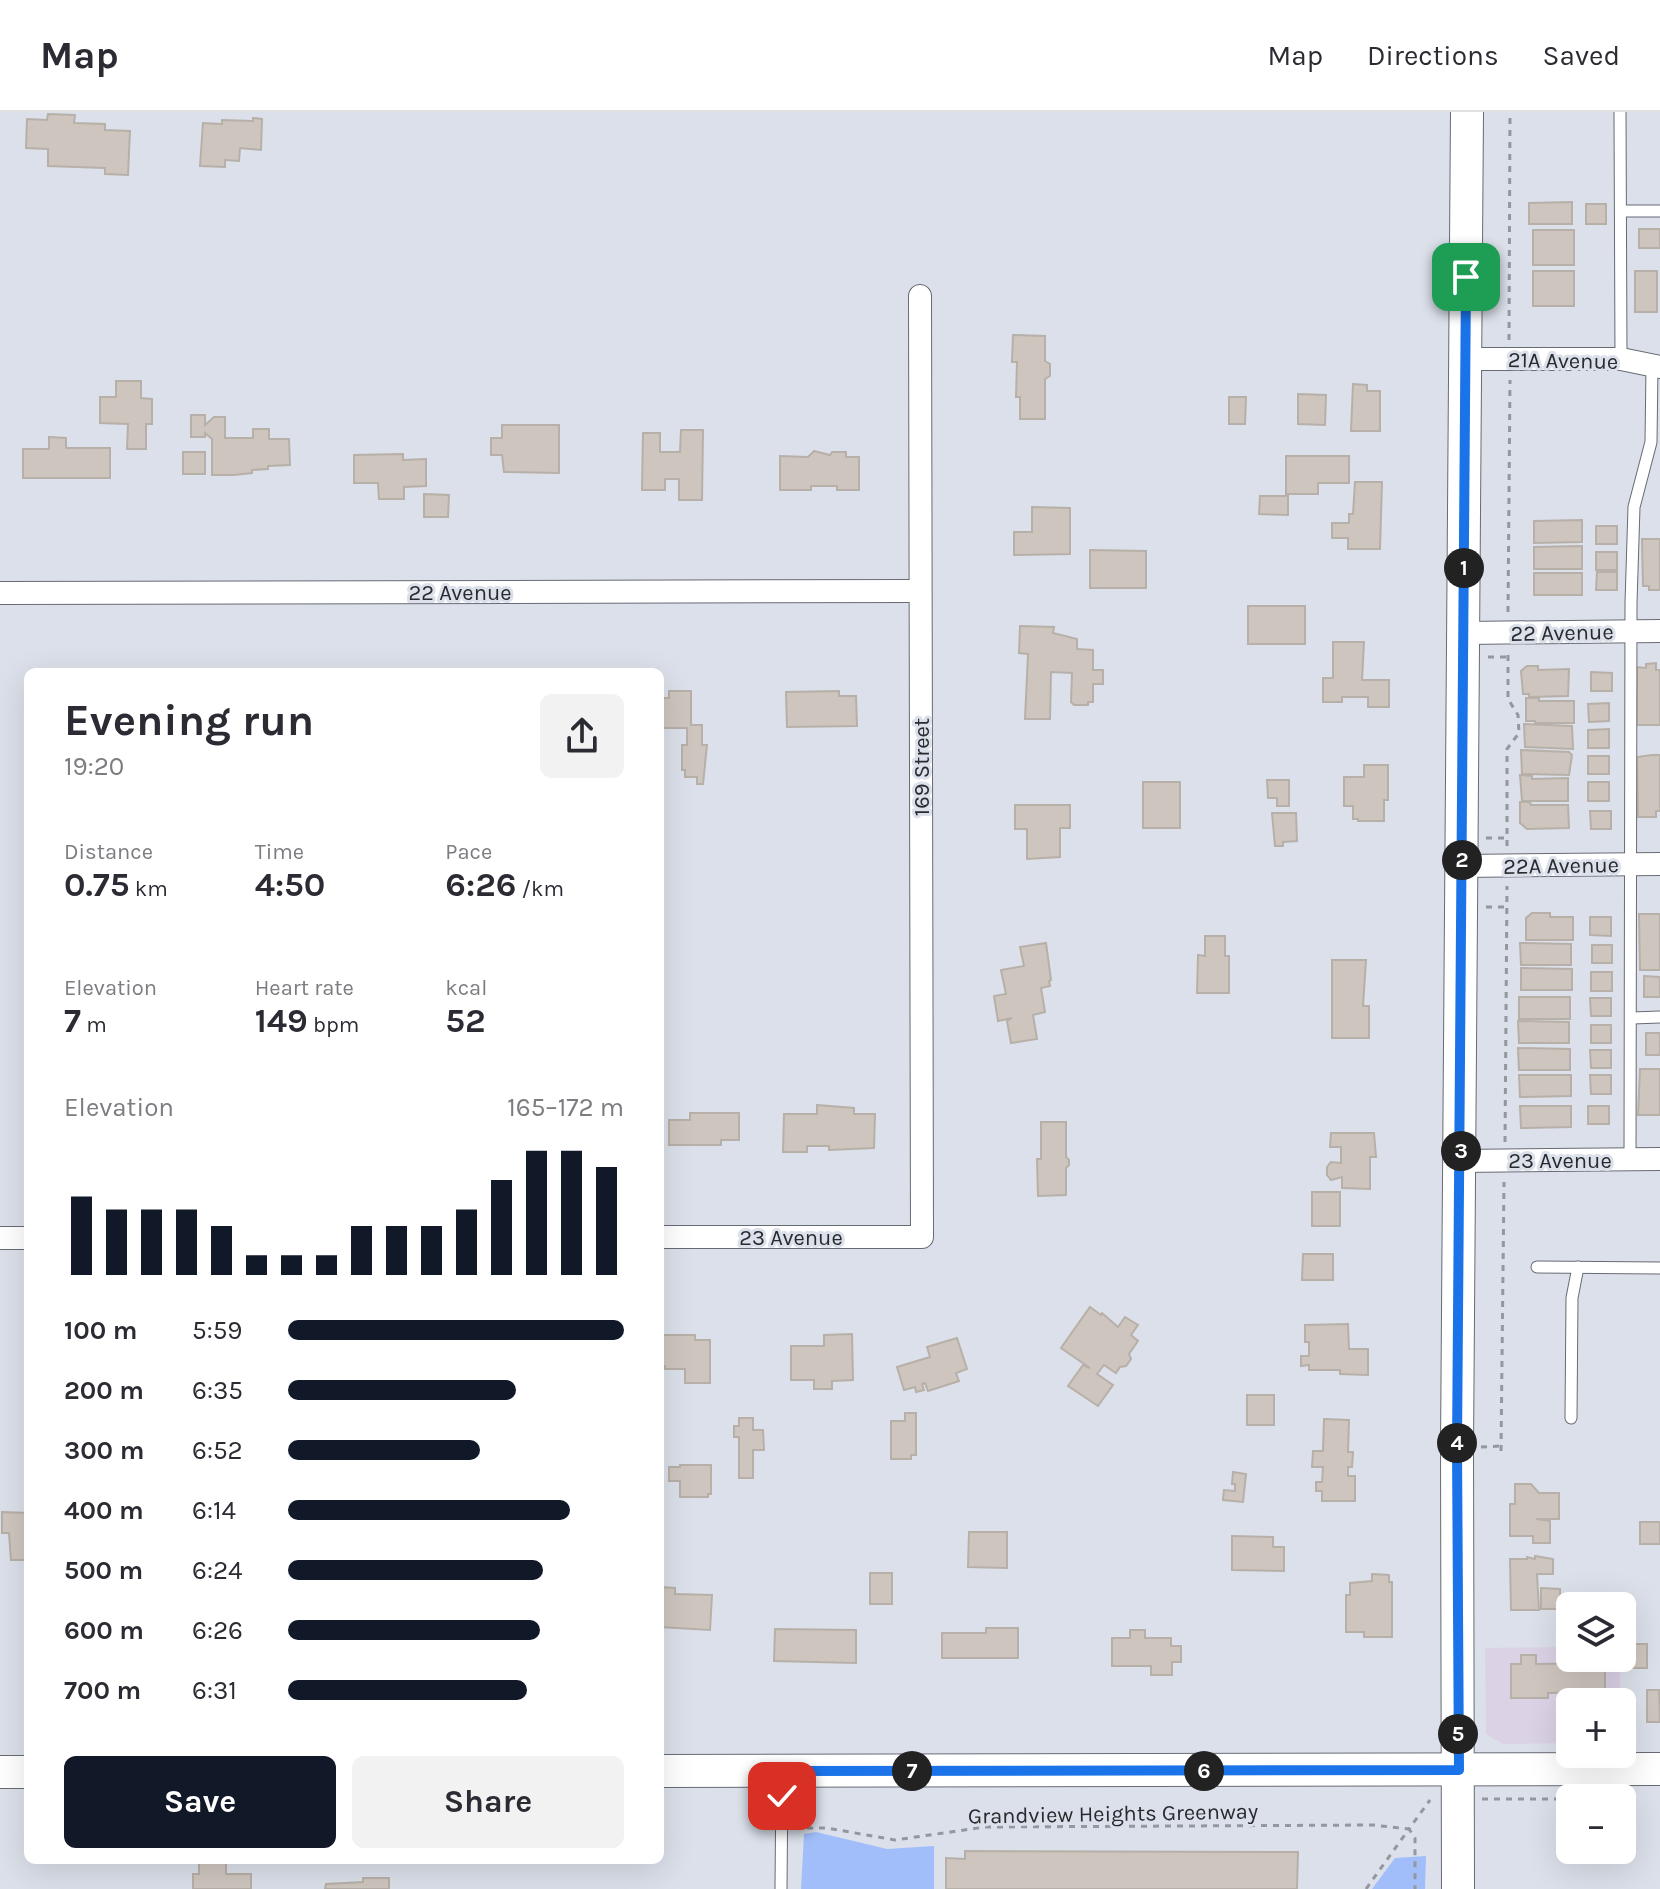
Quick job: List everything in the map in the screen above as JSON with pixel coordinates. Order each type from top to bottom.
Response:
[{"type":"main road","points":[[1458,1889],[1457,1447],[1467,112]]},
{"type":"main road","points":[[664,1771],[1660,1769]]},
{"type":"main road","points":[[0,1772],[24,1772]]},
{"type":"street","name":"169 Street","points":[[920,296],[922,1237]]},
{"type":"street","name":"21A Avenue","points":[[1465,359],[1621,359],[1656,367]]},
{"type":"street","name":"22 Avenue","points":[[0,593],[920,591]]},
{"type":"street","name":"22 Avenue","points":[[1464,633],[1660,631]]},
{"type":"street","name":"22A Avenue","points":[[1462,866],[1660,864]]},
{"type":"street","name":"23 Avenue","points":[[1461,1161],[1660,1159]]},
{"type":"street","name":"23 Avenue","points":[[664,1237],[922,1237]]},
{"type":"street","points":[[0,1238],[24,1238]]},
{"type":"lane","points":[[1620,112],[1621,359]]},
{"type":"lane","points":[[1621,211],[1660,211]]},
{"type":"lane","points":[[1630,1160],[1634,507],[1651,442],[1656,367]]},
{"type":"lane","points":[[1632,1018],[1660,1017]]},
{"type":"lane","points":[[1537,1267],[1660,1268]]},
{"type":"lane","points":[[1571,1418],[1572,1298],[1578,1267]]},
{"type":"lane","points":[[781,1889],[782,1771]]},
{"type":"path","points":[[1509,338],[1510,112]]},
{"type":"path","points":[[1508,621],[1510,384]]},
{"type":"path","points":[[1507,848],[1507,749],[1519,733],[1518,715],[1508,699],[1508,646]]},
{"type":"path","points":[[1505,1152],[1507,881]]},
{"type":"path","points":[[1501,1451],[1504,1176]]},
{"type":"path","points":[[1486,1799],[1556,1799]]},
{"type":"path","points":[[1366,1889],[1431,1800]]},
{"type":"path","name":"Grandview Heights Greenway","points":[[782,1828],[827,1828],[895,1840],[985,1827],[1373,1825],[1409,1829]]},
{"type":"path","points":[[1409,1829],[1415,1838],[1415,1889]]},
{"type":"shaded area","points":[[1556,1647],[1556,1672],[1620,1672],[1620,1688],[1556,1688],[1556,1743],[1504,1744],[1486,1733],[1485,1648]]},
{"type":"shaded area","points":[[816,1832],[887,1849],[934,1846],[934,1889],[801,1889],[804,1834]]},
{"type":"shaded area","points":[[1426,1856],[1425,1889],[1372,1889],[1395,1858]]},
{"type":"building","points":[[48,114],[75,115],[74,123],[105,124],[105,130],[130,131],[128,175],[105,174],[105,168],[48,166],[48,149],[26,148],[27,119],[47,120]]},
{"type":"building","points":[[253,118],[262,119],[261,150],[240,148],[239,161],[225,160],[225,167],[200,166],[203,123],[253,121]]},
{"type":"building","points":[[1572,202],[1572,224],[1529,224],[1529,203]]},
{"type":"building","points":[[1586,204],[1606,204],[1606,224],[1586,224]]},
{"type":"building","points":[[1639,229],[1660,229],[1660,248],[1639,248]]},
{"type":"building","points":[[1533,230],[1574,230],[1574,265],[1533,265]]},
{"type":"building","points":[[1533,271],[1574,271],[1574,306],[1533,306]]},
{"type":"building","points":[[1635,271],[1657,271],[1657,312],[1635,312]]},
{"type":"building","points":[[1013,335],[1045,336],[1045,361],[1050,364],[1050,376],[1045,379],[1045,419],[1020,419],[1020,397],[1016,397],[1017,362],[1012,362]]},
{"type":"building","points":[[116,381],[141,381],[141,398],[152,399],[152,424],[146,424],[146,449],[127,449],[128,424],[100,423],[100,397],[116,397]]},
{"type":"building","points":[[1353,384],[1367,385],[1367,391],[1380,391],[1380,431],[1351,431]]},
{"type":"building","points":[[1298,394],[1326,395],[1325,425],[1298,424]]},
{"type":"building","points":[[1229,397],[1246,397],[1245,424],[1229,424]]},
{"type":"building","points":[[191,415],[205,415],[205,425],[214,417],[225,417],[225,438],[253,438],[253,429],[269,429],[269,439],[289,439],[290,465],[268,466],[268,469],[252,470],[252,473],[212,475],[212,439],[205,433],[205,437],[191,437]]},
{"type":"building","points":[[502,425],[559,425],[559,473],[504,472],[502,455],[491,455],[491,438],[502,438]]},
{"type":"building","points":[[681,430],[703,430],[702,500],[679,500],[679,479],[665,479],[665,490],[642,490],[643,433],[660,433],[660,452],[680,452]]},
{"type":"building","points":[[49,437],[66,438],[66,448],[110,448],[110,478],[23,478],[23,449],[49,449]]},
{"type":"building","points":[[814,451],[830,455],[832,452],[846,452],[846,457],[859,457],[859,490],[811,486],[811,490],[780,490],[780,456],[808,457]]},
{"type":"building","points":[[183,452],[205,452],[205,474],[183,474]]},
{"type":"building","points":[[403,454],[403,460],[426,459],[426,486],[404,487],[404,499],[379,499],[378,483],[354,483],[354,455]]},
{"type":"building","points":[[1286,456],[1349,456],[1349,483],[1318,483],[1318,494],[1286,494]]},
{"type":"building","points":[[1355,482],[1382,482],[1380,549],[1348,549],[1348,538],[1332,538],[1332,523],[1349,523],[1349,514],[1353,514]]},
{"type":"building","points":[[424,494],[449,495],[448,517],[424,517]]},
{"type":"building","points":[[1260,496],[1288,496],[1288,515],[1259,514]]},
{"type":"building","points":[[1032,507],[1070,508],[1070,554],[1014,555],[1014,532],[1032,532]]},
{"type":"building","points":[[1582,520],[1582,542],[1534,543],[1534,521]]},
{"type":"building","points":[[1596,526],[1617,526],[1617,544],[1596,544]]},
{"type":"building","points":[[1642,539],[1660,539],[1660,590],[1649,590],[1649,586],[1643,586]]},
{"type":"building","points":[[1582,546],[1582,569],[1534,569],[1534,547]]},
{"type":"building","points":[[1090,550],[1146,551],[1146,588],[1090,588]]},
{"type":"building","points":[[1596,552],[1617,552],[1617,570],[1596,570]]},
{"type":"building","points":[[1597,572],[1617,572],[1617,590],[1596,590]]},
{"type":"building","points":[[1534,573],[1582,573],[1582,595],[1534,595]]},
{"type":"building","points":[[1248,606],[1305,606],[1305,644],[1248,644]]},
{"type":"building","points":[[1020,626],[1054,627],[1053,633],[1077,639],[1077,649],[1093,650],[1093,670],[1103,670],[1103,684],[1093,684],[1093,702],[1074,705],[1071,702],[1072,673],[1051,672],[1050,719],[1025,719],[1028,654],[1019,653]]},
{"type":"building","points":[[1333,642],[1364,642],[1362,680],[1389,680],[1389,707],[1368,707],[1368,697],[1342,697],[1342,702],[1323,702],[1323,678],[1333,678]]},
{"type":"building","points":[[1656,663],[1656,670],[1660,670],[1660,725],[1637,725],[1637,667],[1646,668],[1646,664]]},
{"type":"building","points":[[1527,666],[1538,666],[1538,670],[1569,669],[1568,696],[1529,697],[1529,694],[1523,694],[1521,671]]},
{"type":"building","points":[[1591,672],[1612,673],[1612,691],[1591,691]]},
{"type":"building","points":[[669,691],[691,691],[691,725],[702,725],[702,745],[707,745],[703,784],[697,784],[697,777],[685,777],[685,770],[682,770],[682,745],[687,745],[687,728],[664,728],[664,698],[669,698]]},
{"type":"building","points":[[839,691],[839,696],[856,696],[857,726],[787,727],[786,692]]},
{"type":"building","points":[[1526,698],[1574,701],[1574,723],[1526,721]]},
{"type":"building","points":[[1609,703],[1609,721],[1589,722],[1588,704]]},
{"type":"building","points":[[1524,724],[1572,726],[1573,749],[1525,747]]},
{"type":"building","points":[[1609,729],[1609,748],[1588,748],[1588,730]]},
{"type":"building","points":[[1521,750],[1569,752],[1572,755],[1569,775],[1522,774]]},
{"type":"building","points":[[1660,755],[1660,811],[1656,811],[1656,817],[1638,817],[1637,757]]},
{"type":"building","points":[[1588,756],[1609,756],[1609,774],[1588,774]]},
{"type":"building","points":[[1364,765],[1388,765],[1388,800],[1384,800],[1384,821],[1358,821],[1353,819],[1353,806],[1344,806],[1344,777],[1364,777]]},
{"type":"building","points":[[1520,775],[1532,776],[1532,779],[1568,778],[1568,801],[1522,801]]},
{"type":"building","points":[[1267,780],[1289,780],[1289,806],[1277,806],[1277,798],[1268,798]]},
{"type":"building","points":[[1143,782],[1180,782],[1180,828],[1143,828]]},
{"type":"building","points":[[1588,782],[1609,782],[1609,801],[1588,801]]},
{"type":"building","points":[[1520,802],[1568,805],[1569,828],[1527,829],[1520,823]]},
{"type":"building","points":[[1015,805],[1070,805],[1070,828],[1060,828],[1060,857],[1027,859],[1027,829],[1015,829]]},
{"type":"building","points":[[1590,811],[1611,811],[1611,829],[1591,829]]},
{"type":"building","points":[[1272,813],[1296,813],[1297,841],[1275,846]]},
{"type":"building","points":[[1532,913],[1573,917],[1573,940],[1526,940],[1526,918]]},
{"type":"building","points":[[1639,914],[1660,914],[1660,970],[1640,970]]},
{"type":"building","points":[[1590,917],[1611,917],[1611,936],[1590,935]]},
{"type":"building","points":[[1205,936],[1225,936],[1225,956],[1229,956],[1229,993],[1197,993],[1198,955],[1205,956]]},
{"type":"building","points":[[1046,943],[1051,980],[1050,986],[1041,988],[1045,1012],[1033,1015],[1037,1039],[1011,1043],[1007,1021],[1012,1018],[998,1021],[994,996],[1006,994],[1001,970],[1024,966],[1020,947]]},
{"type":"building","points":[[1520,943],[1571,944],[1571,965],[1521,965]]},
{"type":"building","points":[[1592,945],[1612,945],[1612,963],[1592,963]]},
{"type":"building","points":[[1332,960],[1366,960],[1363,1006],[1369,1006],[1369,1038],[1332,1038]]},
{"type":"building","points":[[1521,968],[1572,969],[1572,990],[1521,990]]},
{"type":"building","points":[[1591,972],[1612,972],[1612,991],[1591,991]]},
{"type":"building","points":[[1644,976],[1660,977],[1660,997],[1644,997]]},
{"type":"building","points":[[1519,997],[1570,997],[1570,1019],[1519,1019]]},
{"type":"building","points":[[1590,998],[1611,998],[1611,1016],[1591,1016]]},
{"type":"building","points":[[1518,1021],[1569,1022],[1569,1043],[1519,1043]]},
{"type":"building","points":[[1591,1025],[1611,1025],[1611,1043],[1591,1043]]},
{"type":"building","points":[[1646,1033],[1660,1033],[1660,1055],[1646,1055]]},
{"type":"building","points":[[1518,1048],[1570,1049],[1570,1070],[1519,1070]]},
{"type":"building","points":[[1590,1050],[1611,1050],[1611,1068],[1591,1068]]},
{"type":"building","points":[[1640,1069],[1660,1069],[1660,1115],[1638,1115]]},
{"type":"building","points":[[1519,1075],[1571,1075],[1571,1096],[1520,1097]]},
{"type":"building","points":[[1590,1075],[1611,1075],[1611,1094],[1591,1094]]},
{"type":"building","points":[[817,1105],[854,1108],[854,1114],[875,1114],[874,1148],[829,1150],[829,1146],[807,1146],[807,1152],[783,1152],[784,1114],[817,1114]]},
{"type":"building","points":[[1520,1106],[1571,1106],[1571,1127],[1521,1128]]},
{"type":"building","points":[[1588,1106],[1609,1106],[1609,1124],[1588,1124]]},
{"type":"building","points":[[690,1113],[739,1113],[739,1140],[721,1140],[721,1145],[669,1145],[669,1120],[690,1120]]},
{"type":"building","points":[[1041,1122],[1066,1122],[1066,1157],[1069,1165],[1066,1168],[1066,1195],[1038,1196],[1037,1159],[1041,1159]]},
{"type":"building","points":[[1331,1133],[1374,1133],[1376,1157],[1370,1157],[1370,1189],[1342,1188],[1342,1177],[1331,1180],[1327,1175],[1331,1162],[1341,1163],[1341,1147],[1330,1147]]},
{"type":"building","points":[[1312,1192],[1340,1192],[1340,1226],[1312,1226]]},
{"type":"building","points":[[1303,1254],[1333,1254],[1333,1280],[1302,1280]]},
{"type":"building","points":[[1090,1307],[1118,1327],[1125,1317],[1138,1325],[1131,1335],[1138,1341],[1129,1354],[1131,1359],[1126,1366],[1120,1367],[1116,1373],[1104,1365],[1097,1374],[1113,1385],[1098,1406],[1068,1386],[1083,1365],[1090,1368],[1061,1348]]},
{"type":"building","points":[[1348,1324],[1349,1349],[1368,1349],[1368,1375],[1340,1374],[1340,1370],[1309,1370],[1309,1365],[1301,1366],[1301,1356],[1309,1356],[1305,1325]]},
{"type":"building","points":[[852,1334],[853,1380],[832,1381],[832,1389],[814,1389],[814,1380],[791,1380],[791,1346],[824,1346],[824,1335]]},
{"type":"building","points":[[664,1335],[695,1335],[695,1340],[710,1340],[710,1383],[685,1383],[685,1369],[665,1369]]},
{"type":"building","points":[[957,1338],[967,1369],[956,1373],[959,1381],[928,1391],[925,1383],[922,1384],[924,1390],[916,1392],[915,1387],[904,1390],[897,1367],[930,1357],[927,1347]]},
{"type":"building","points":[[1247,1395],[1274,1395],[1274,1425],[1247,1425]]},
{"type":"building","points":[[905,1413],[916,1413],[916,1455],[911,1455],[911,1459],[891,1459],[891,1421],[905,1421]]},
{"type":"building","points":[[739,1418],[753,1418],[753,1430],[763,1430],[764,1450],[753,1450],[753,1478],[739,1478],[739,1437],[734,1437],[734,1426],[739,1426]]},
{"type":"building","points":[[1324,1419],[1349,1420],[1348,1452],[1353,1452],[1348,1476],[1355,1476],[1355,1501],[1322,1501],[1322,1491],[1316,1491],[1316,1482],[1322,1482],[1323,1467],[1312,1467],[1313,1451],[1323,1451]]},
{"type":"building","points":[[711,1465],[711,1494],[708,1497],[680,1497],[680,1481],[669,1481],[669,1467]]},
{"type":"building","points":[[1233,1472],[1246,1474],[1243,1502],[1223,1500],[1224,1490],[1235,1491]]},
{"type":"building","points":[[1515,1484],[1531,1484],[1539,1493],[1559,1493],[1559,1519],[1536,1519],[1550,1521],[1550,1543],[1533,1543],[1533,1536],[1510,1536],[1510,1504],[1515,1504]]},
{"type":"building","points":[[2,1512],[24,1513],[24,1560],[11,1560],[9,1533],[2,1533]]},
{"type":"building","points":[[1640,1522],[1660,1522],[1660,1544],[1640,1544]]},
{"type":"building","points":[[969,1532],[1007,1532],[1007,1568],[968,1567]]},
{"type":"building","points":[[1232,1536],[1273,1537],[1273,1547],[1284,1547],[1284,1571],[1232,1570]]},
{"type":"building","points":[[1535,1556],[1553,1559],[1553,1574],[1537,1574],[1539,1610],[1511,1610],[1510,1559],[1535,1559]]},
{"type":"building","points":[[870,1573],[892,1573],[892,1604],[870,1604]]},
{"type":"building","points":[[1372,1574],[1389,1575],[1389,1582],[1392,1582],[1392,1637],[1364,1637],[1364,1632],[1346,1632],[1346,1595],[1350,1595],[1350,1583],[1372,1581]]},
{"type":"building","points":[[664,1587],[675,1588],[675,1594],[712,1595],[710,1630],[664,1627]]},
{"type":"building","points":[[1541,1588],[1560,1589],[1556,1592],[1556,1609],[1541,1609]]},
{"type":"building","points":[[986,1628],[1018,1628],[1018,1658],[942,1658],[942,1633],[986,1633]]},
{"type":"building","points":[[775,1629],[856,1630],[856,1663],[774,1661]]},
{"type":"building","points":[[1130,1630],[1145,1630],[1145,1638],[1171,1638],[1171,1646],[1181,1646],[1181,1662],[1172,1662],[1172,1675],[1151,1675],[1151,1666],[1112,1666],[1112,1638],[1130,1638]]},
{"type":"building","points":[[1636,1644],[1647,1644],[1647,1668],[1636,1668]]},
{"type":"building","points":[[1521,1655],[1536,1655],[1536,1664],[1556,1664],[1556,1672],[1605,1672],[1605,1688],[1556,1688],[1556,1693],[1548,1693],[1548,1698],[1511,1698],[1511,1664],[1521,1664]]},
{"type":"building","points":[[1647,1690],[1659,1690],[1660,1722],[1647,1722]]},
{"type":"building","points":[[965,1851],[1298,1852],[1297,1889],[946,1889],[946,1858],[965,1859]]},
{"type":"building","points":[[199,1864],[226,1864],[226,1874],[251,1874],[251,1889],[193,1889],[193,1874],[199,1874]]},
{"type":"building","points":[[363,1878],[389,1878],[389,1889],[325,1889],[326,1884],[363,1882]]},
{"type":"route","points":[[782,1796],[782,1771],[1459,1770],[1457,1447],[1466,277]]}]
